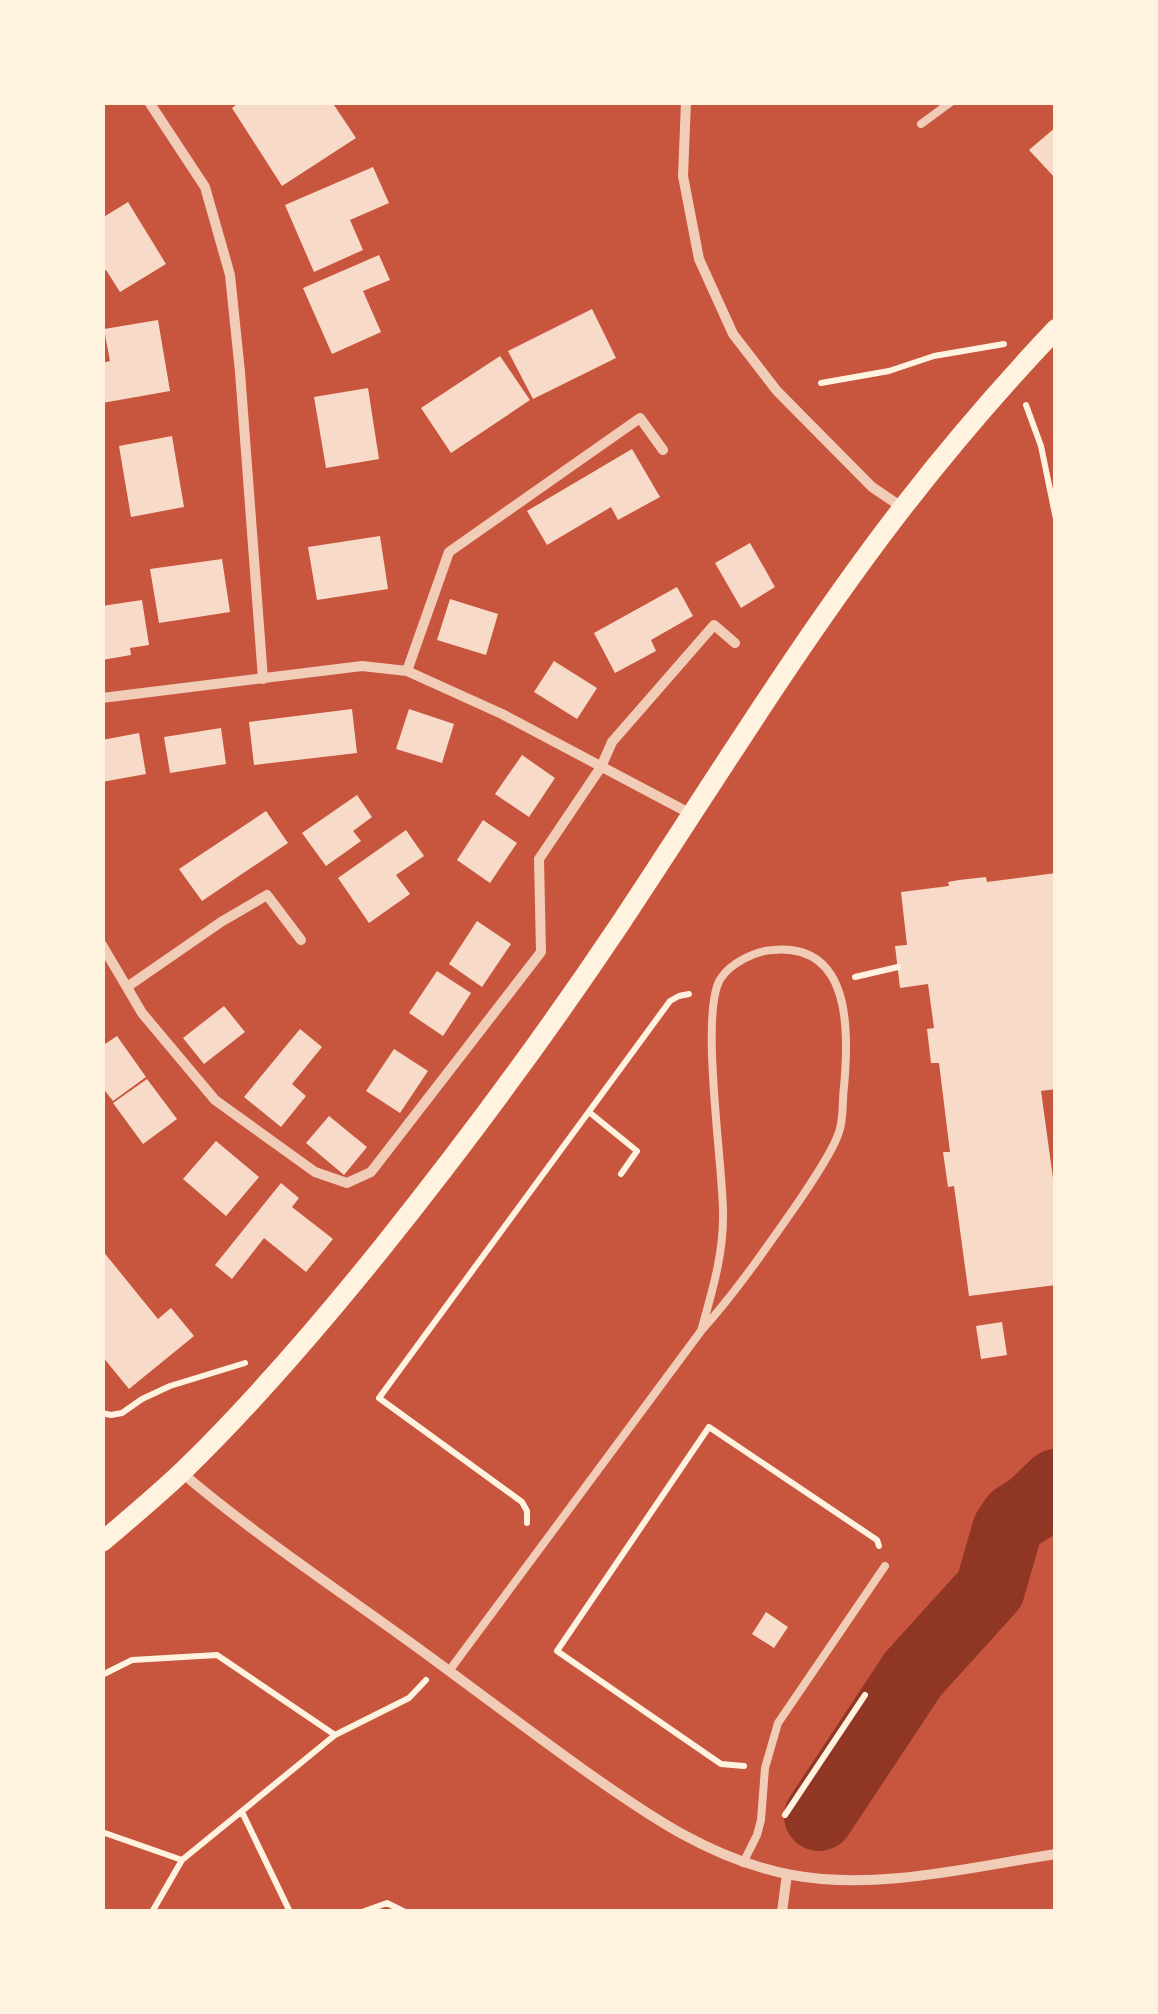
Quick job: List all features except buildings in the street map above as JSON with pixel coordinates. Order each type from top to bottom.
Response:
[{"type":"main road","points":[[102,1542],[233,1421],[331,1310],[450,1164],[543,1036],[902,508],[1007,380],[1056,329]]},
{"type":"street","points":[[148,102],[205,187],[230,275],[263,679]]},
{"type":"street","points":[[686,102],[682,176],[699,259],[733,334],[777,391],[872,487],[902,508]]},
{"type":"street","points":[[407,670],[448,552],[640,418],[663,450]]},
{"type":"street","points":[[102,945],[142,1013],[216,1100],[315,1172],[347,1184],[372,1172],[540,952],[539,859],[602,766],[612,742],[714,625],[735,643]]},
{"type":"street","points":[[102,698],[362,666],[407,670],[502,714],[692,814]]},
{"type":"street","points":[[127,987],[267,894],[301,940]]},
{"type":"street","points":[[182,1472],[306,1568],[647,1815],[696,1844],[742,1862],[820,1880],[934,1873],[1056,1854]]},
{"type":"street","points":[[782,1912],[787,1874]]},
{"type":"lane","points":[[920,124],[951,102]]},
{"type":"lane","points":[[445,1668],[700,1331],[751,1270],[812,1181],[840,1132],[848,1043],[843,1004],[835,982],[820,960],[791,948],[766,950],[738,962],[720,979],[712,1008],[724,1213],[715,1284],[700,1331]]},
{"type":"lane","points":[[742,1862],[761,1820],[765,1768],[778,1723],[885,1566]]},
{"type":"path","points":[[822,383],[889,371],[934,356],[1015,342]]},
{"type":"path","points":[[1023,400],[1041,446],[1056,519]]},
{"type":"path","points":[[835,982],[898,967]]},
{"type":"path","points":[[527,1522],[522,1502],[379,1398],[670,1001],[688,994]]},
{"type":"path","points":[[588,1112],[637,1151],[622,1174]]},
{"type":"path","points":[[102,1413],[122,1413],[170,1386],[247,1364]]},
{"type":"path","points":[[765,1768],[720,1764],[557,1651],[709,1427],[877,1540],[885,1566]]},
{"type":"path","points":[[102,1675],[132,1660],[216,1655],[335,1735]]},
{"type":"path","points":[[152,1912],[182,1860],[335,1735],[409,1698],[445,1668]]},
{"type":"path","points":[[788,1809],[865,1695]]},
{"type":"path","points":[[242,1812],[290,1912]]},
{"type":"path","points":[[102,1832],[182,1860]]},
{"type":"path","points":[[362,1912],[387,1903],[405,1912]]},
{"type":"waterway","points":[[819,1816],[913,1674],[990,1589],[1007,1530],[1015,1518],[1056,1484]]}]
